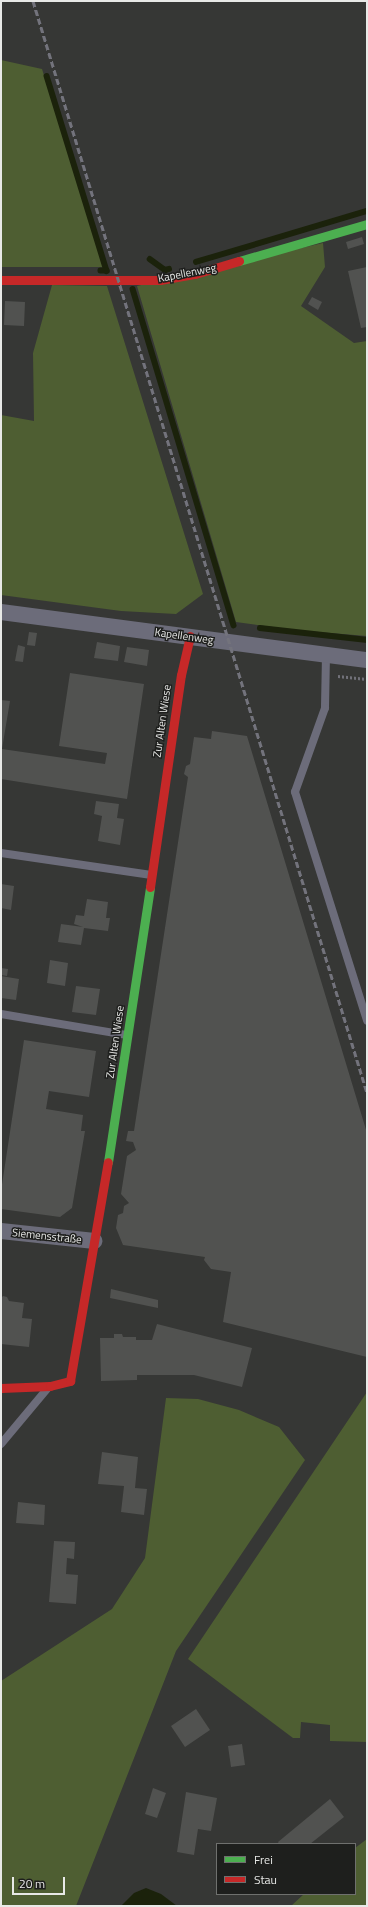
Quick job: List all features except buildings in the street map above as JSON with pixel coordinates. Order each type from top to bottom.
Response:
[{"type":"street","name":"Kapellenweg","points":[[1,280],[160,280],[195,274],[367,224]]},
{"type":"street","name":"Kapellenweg","points":[[1,612],[367,660]]},
{"type":"street","name":"Zur Alten Wiese","points":[[1,1388],[50,1386],[70,1381],[128,1035],[181,675],[190,636]]},
{"type":"street","name":"Siemensstraße","points":[[1,1231],[94,1241]]},
{"type":"lane","points":[[326,655],[325,708],[295,792],[367,1021]]},
{"type":"lane","points":[[1,853],[151,875]]},
{"type":"lane","points":[[1,1014],[128,1035]]},
{"type":"lane","points":[[1,1444],[50,1386]]},
{"type":"green space","points":[[1,60],[42,69],[103,267],[1,267]]},
{"type":"green space","points":[[323,243],[325,267],[301,306],[354,343],[367,341],[367,636],[294,630],[236,622],[137,286]]},
{"type":"green space","points":[[52,285],[107,286],[203,594],[176,614],[121,611],[1,595],[1,415],[34,421],[33,353]]},
{"type":"green space","points":[[367,1392],[367,1742],[330,1741],[330,1725],[301,1722],[300,1738],[293,1738],[188,1659]]},
{"type":"green space","points":[[166,1398],[198,1399],[239,1410],[279,1427],[305,1460],[176,1651],[76,1906],[1,1906],[1,1681],[112,1609],[145,1558]]},
{"type":"green space","points":[[367,1839],[367,1906],[291,1906],[303,1895],[356,1895],[356,1847]]},
{"type":"shaded area","points":[[146,1888],[161,1894],[177,1906],[121,1906],[134,1893]]},
{"type":"waterway","points":[[47,76],[107,271],[101,271]]},
{"type":"waterway","points":[[196,262],[367,211]]},
{"type":"waterway","points":[[150,259],[165,270],[169,269]]},
{"type":"waterway","points":[[133,289],[234,625]]},
{"type":"waterway","points":[[260,628],[367,640]]},
{"type":"railway","points":[[33,1],[367,1093]]},
{"type":"traffic: fast","points":[[239,261],[367,224]]},
{"type":"traffic: fast","points":[[108,1162],[150,887]]},
{"type":"traffic: jam","points":[[1,280],[160,280],[195,274],[239,261]]},
{"type":"traffic: jam","points":[[150,887],[181,675],[190,636]]},
{"type":"traffic: jam","points":[[1,1388],[50,1386],[70,1381],[108,1162]]}]
